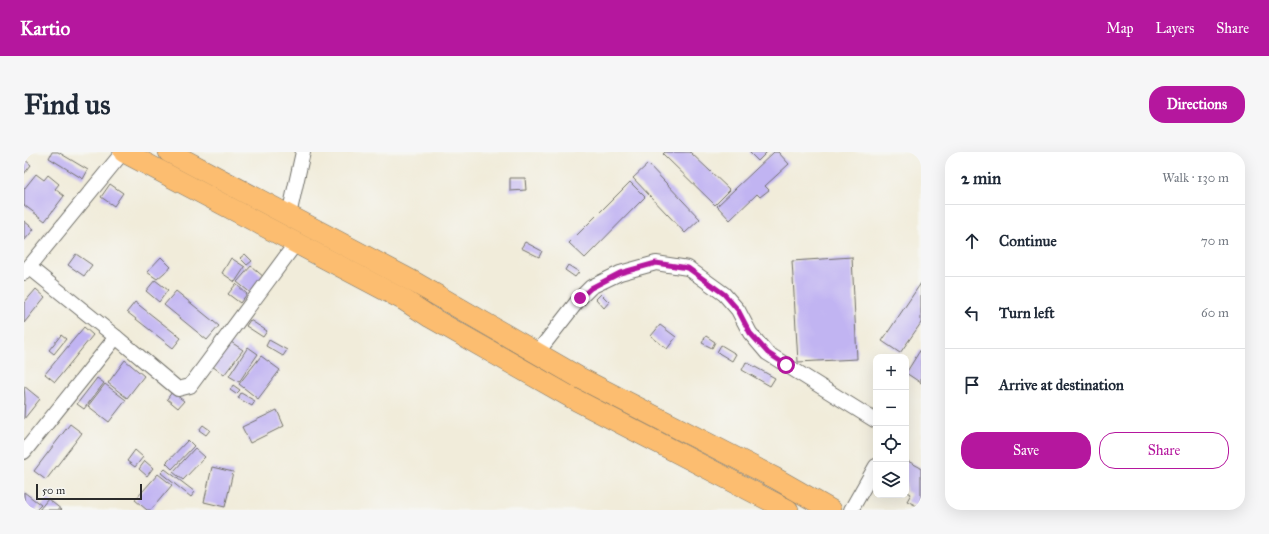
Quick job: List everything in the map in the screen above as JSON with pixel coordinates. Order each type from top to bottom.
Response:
[{"type":"highway","points":[[124,152],[404,300],[430,317],[593,409],[788,510]]},
{"type":"highway","points":[[169,152],[414,282],[442,300],[608,393],[775,478],[831,510]]},
{"type":"street","points":[[124,152],[26,270],[116,337],[178,389],[190,386],[296,243]]},
{"type":"street","points":[[289,215],[303,152]]},
{"type":"street","points":[[537,353],[580,298],[591,288],[620,273],[656,263],[688,268],[724,294],[738,310],[750,333],[768,353],[873,419]]},
{"type":"street","points":[[24,452],[116,337]]},
{"type":"street","points":[[851,510],[873,471]]},
{"type":"building","points":[[52,152],[58,152],[88,170],[83,179],[49,158]]},
{"type":"building","points":[[665,152],[690,152],[730,190],[715,205],[663,154]]},
{"type":"building","points":[[749,152],[767,152],[758,161]]},
{"type":"building","points":[[774,152],[778,152],[789,164],[765,186],[769,190],[760,197],[757,194],[730,220],[717,206]]},
{"type":"building","points":[[24,159],[31,165],[24,174]]},
{"type":"building","points":[[648,164],[700,219],[685,233],[633,178]]},
{"type":"building","points":[[36,174],[44,180],[48,175],[59,184],[55,189],[64,196],[45,221],[24,205],[24,189]]},
{"type":"building","points":[[510,178],[525,178],[526,190],[510,191]]},
{"type":"building","points":[[630,182],[645,197],[585,258],[569,243]]},
{"type":"building","points":[[110,184],[123,193],[114,206],[101,197]]},
{"type":"building","points":[[24,221],[34,229],[24,241]]},
{"type":"building","points":[[525,242],[542,251],[539,257],[521,248]]},
{"type":"building","points":[[76,254],[92,265],[84,276],[68,265]]},
{"type":"building","points":[[245,254],[252,261],[247,265],[240,258]]},
{"type":"building","points":[[161,257],[171,267],[157,279],[147,272]]},
{"type":"building","points":[[852,257],[857,359],[798,362],[792,261]]},
{"type":"building","points":[[231,258],[245,267],[235,282],[222,273]]},
{"type":"building","points":[[568,265],[579,272],[575,277],[565,270]]},
{"type":"building","points":[[251,266],[265,278],[252,294],[237,282]]},
{"type":"building","points":[[155,280],[168,290],[159,302],[146,291]]},
{"type":"building","points":[[921,283],[921,323],[900,353],[882,341]]},
{"type":"building","points":[[236,284],[247,294],[240,303],[228,294]]},
{"type":"building","points":[[36,289],[45,297],[24,323],[24,303]]},
{"type":"building","points":[[176,291],[219,326],[207,340],[164,305]]},
{"type":"building","points":[[601,294],[609,302],[604,308],[596,299]]},
{"type":"building","points":[[135,302],[181,338],[173,348],[127,312]]},
{"type":"building","points":[[250,320],[267,331],[263,337],[246,326]]},
{"type":"building","points":[[660,325],[676,337],[667,349],[651,336]]},
{"type":"building","points":[[84,327],[93,335],[55,382],[45,374]]},
{"type":"building","points":[[61,335],[66,339],[54,354],[49,350]]},
{"type":"building","points":[[706,336],[715,342],[712,348],[702,343]]},
{"type":"building","points":[[269,340],[287,350],[283,356],[266,346]]},
{"type":"building","points":[[231,342],[243,350],[224,375],[212,366]]},
{"type":"building","points":[[721,345],[736,354],[732,361],[717,352]]},
{"type":"building","points":[[248,347],[258,354],[239,382],[229,376]]},
{"type":"building","points":[[921,349],[921,383],[909,375],[909,368]]},
{"type":"building","points":[[261,356],[280,370],[258,399],[239,384]]},
{"type":"building","points":[[125,360],[144,376],[127,398],[108,383]]},
{"type":"building","points":[[746,362],[775,378],[770,386],[742,370]]},
{"type":"building","points":[[97,378],[104,383],[84,409],[77,404]]},
{"type":"building","points":[[105,384],[126,400],[109,422],[88,406]]},
{"type":"building","points":[[233,385],[240,390],[236,394],[230,390]]},
{"type":"building","points":[[24,386],[40,399],[24,419],[25,399]]},
{"type":"building","points":[[172,392],[184,401],[178,408],[167,399]]},
{"type":"building","points":[[241,393],[255,401],[252,406],[238,398]]},
{"type":"building","points":[[277,410],[284,426],[250,443],[242,427]]},
{"type":"building","points":[[70,424],[82,433],[46,480],[34,471]]},
{"type":"building","points":[[203,425],[210,430],[206,435],[199,430]]},
{"type":"building","points":[[188,440],[194,446],[172,469],[166,463]]},
{"type":"building","points":[[195,448],[205,457],[183,480],[173,472]]},
{"type":"building","points":[[135,450],[143,457],[135,467],[127,461]]},
{"type":"building","points":[[145,461],[153,468],[147,476],[139,469]]},
{"type":"building","points":[[909,462],[921,468],[921,508],[907,501],[911,494],[909,493]]},
{"type":"building","points":[[212,467],[233,472],[225,507],[204,502]]},
{"type":"building","points":[[165,469],[195,492],[191,497],[161,473]]},
{"type":"building","points":[[158,474],[172,485],[151,510],[147,510],[135,500]]},
{"type":"building","points":[[24,492],[41,505],[36,510],[31,510],[26,505],[24,507]]},
{"type":"building","points":[[48,499],[62,510],[39,510]]},
{"type":"route","points":[[580,298],[591,288],[620,273],[656,263],[688,268],[724,294],[738,310],[750,333],[768,353],[786,365]]}]
